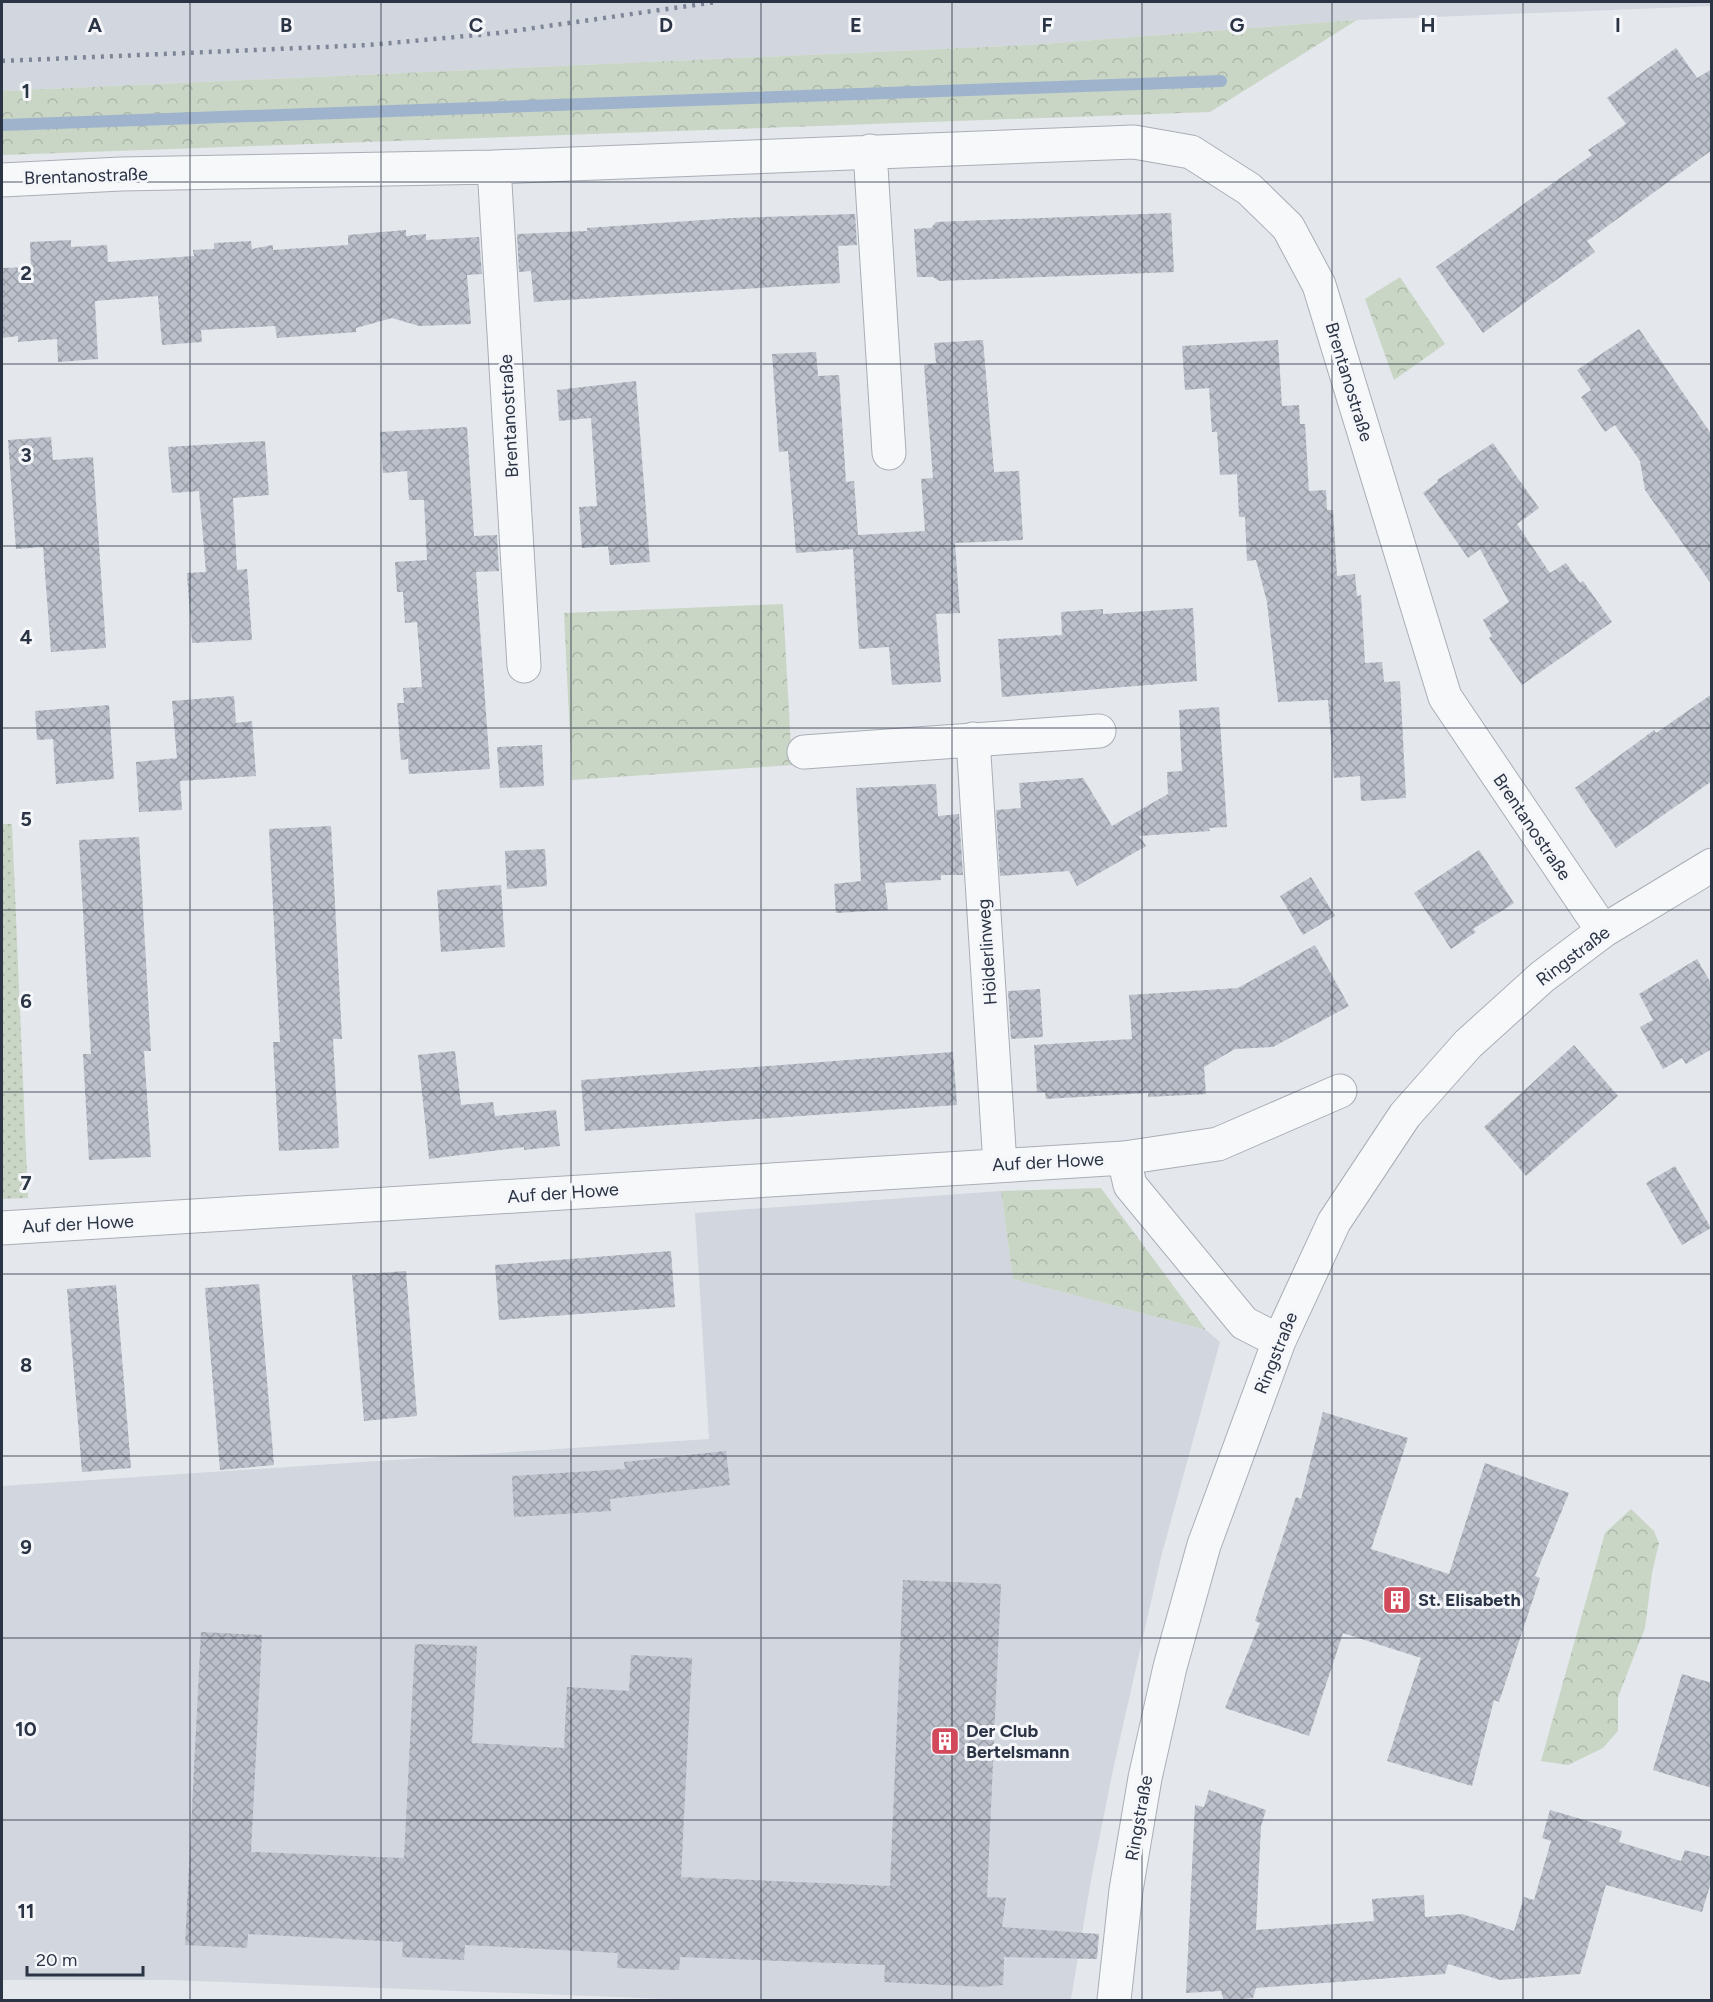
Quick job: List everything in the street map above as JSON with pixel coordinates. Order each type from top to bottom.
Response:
[{"type":"street","name":"Brentanostraße","points":[[2,180],[121,174],[494,166],[1134,142],[1191,152],[1249,189],[1288,227],[1319,285],[1444,697],[1603,931]]},
{"type":"street","points":[[870,151],[889,453]]},
{"type":"street","name":"Brentanostraße","points":[[494,166],[524,666]]},
{"type":"street","points":[[804,752],[1099,731]]},
{"type":"street","name":"Hölderlinweg","points":[[973,739],[1000,1165]]},
{"type":"street","name":"Ringstraße","points":[[1114,2001],[1129,1874],[1151,1749],[1170,1667],[1204,1545],[1279,1341],[1334,1222],[1405,1115],[1468,1044],[1542,977],[1603,931],[1712,865]]},
{"type":"street","name":"Auf der Howe","points":[[2,1228],[1124,1158],[1218,1144],[1340,1091]]},
{"type":"street","name":"Auf der Howe","points":[[1124,1158],[1130,1185],[1244,1323],[1279,1341]]},
{"type":"shaded area","points":[[2,2],[1711,2],[1711,6],[1357,20],[1028,45],[2,91]]},
{"type":"shaded area","points":[[1001,1191],[1013,1279],[1206,1330],[1220,1342],[1161,1557],[1113,1770],[1071,1999],[695,2000],[171,1980],[2,1980],[2,1486],[709,1439],[695,1213]]},
{"type":"green space","points":[[1357,20],[1210,112],[2,155],[2,91],[1028,45]]},
{"type":"green space","points":[[1400,277],[1445,344],[1394,380],[1365,299]]},
{"type":"green space","points":[[783,604],[792,765],[572,780],[564,613]]},
{"type":"green space","points":[[2,824],[12,824],[28,1198],[2,1199]]},
{"type":"green space","points":[[1101,1188],[1206,1330],[1013,1279],[1001,1191]]},
{"type":"green space","points":[[1631,1509],[1654,1531],[1659,1543],[1652,1573],[1645,1628],[1618,1697],[1618,1731],[1603,1748],[1568,1765],[1541,1761],[1605,1533]]},
{"type":"building","points":[[1676,48],[1697,78],[1712,69],[1712,150],[1587,241],[1595,252],[1483,333],[1436,267],[1592,155],[1588,150],[1626,124],[1607,98]]},
{"type":"building","points":[[1171,213],[1174,272],[939,281],[933,277],[917,277],[914,229],[931,228],[936,222]]},
{"type":"building","points":[[855,214],[857,245],[838,246],[840,283],[534,302],[531,271],[519,272],[517,234],[587,231],[587,228],[732,218]]},
{"type":"building","points":[[406,230],[406,236],[426,234],[426,240],[479,237],[482,274],[467,275],[471,324],[419,326],[392,318],[356,328],[356,332],[277,338],[275,326],[201,330],[202,342],[162,345],[158,296],[95,301],[98,359],[58,362],[57,339],[18,342],[18,336],[2,338],[2,268],[31,267],[30,242],[71,240],[71,247],[107,245],[108,262],[194,256],[193,250],[214,249],[214,243],[251,241],[252,249],[273,245],[273,250],[348,245],[348,235]]},
{"type":"building","points":[[1639,329],[1712,435],[1712,585],[1645,490],[1640,461],[1615,425],[1605,432],[1581,397],[1591,390],[1577,370]]},
{"type":"building","points":[[983,340],[994,472],[1019,471],[1023,540],[955,543],[960,613],[936,614],[941,682],[892,685],[889,647],[859,649],[853,549],[796,553],[788,451],[779,452],[772,354],[816,352],[818,376],[839,375],[846,482],[854,481],[858,535],[925,531],[921,479],[933,478],[924,365],[936,363],[934,343]]},
{"type":"building","points":[[1278,340],[1282,406],[1299,405],[1300,424],[1305,424],[1309,491],[1326,490],[1327,510],[1333,510],[1337,576],[1355,574],[1357,596],[1361,595],[1365,663],[1382,662],[1384,682],[1400,681],[1406,798],[1361,801],[1360,776],[1334,778],[1328,700],[1278,702],[1267,602],[1256,560],[1247,561],[1245,517],[1239,517],[1237,474],[1220,475],[1217,432],[1212,432],[1209,388],[1185,390],[1182,346]]},
{"type":"building","points":[[636,381],[650,562],[610,565],[608,546],[582,548],[579,507],[597,506],[591,418],[559,421],[557,390]]},
{"type":"building","points":[[467,427],[474,536],[497,535],[499,571],[476,572],[490,769],[409,774],[408,759],[401,760],[397,703],[404,703],[403,688],[422,687],[417,622],[405,623],[403,592],[397,592],[395,562],[427,560],[424,500],[409,500],[407,471],[383,473],[380,432]]},
{"type":"building","points":[[51,437],[53,460],[93,457],[106,648],[51,652],[43,547],[16,549],[8,440]]},
{"type":"building","points":[[265,441],[269,495],[233,498],[237,570],[247,569],[252,640],[192,643],[187,573],[206,572],[199,491],[172,493],[168,447]]},
{"type":"building","points":[[1493,443],[1539,508],[1517,524],[1550,573],[1566,563],[1580,583],[1583,581],[1612,622],[1522,685],[1489,638],[1492,636],[1483,620],[1509,602],[1480,549],[1468,558],[1423,493],[1438,482],[1437,480]]},
{"type":"building","points":[[1193,608],[1197,681],[1002,697],[998,639],[1062,635],[1061,612],[1103,609],[1103,614]]},
{"type":"building","points":[[1712,694],[1712,781],[1616,848],[1575,788],[1654,730],[1656,733]]},
{"type":"building","points":[[234,696],[236,723],[252,721],[256,776],[180,781],[182,810],[139,812],[136,762],[177,758],[172,701]]},
{"type":"building","points":[[109,705],[114,779],[56,784],[53,739],[37,740],[35,711]]},
{"type":"building","points":[[1219,707],[1227,827],[1209,828],[1210,831],[1139,836],[1146,846],[1077,886],[1069,871],[1000,876],[996,810],[1021,808],[1019,783],[1083,778],[1112,826],[1168,794],[1167,772],[1182,771],[1179,710]]},
{"type":"building","points":[[542,745],[544,786],[500,788],[497,747]]},
{"type":"building","points":[[936,784],[938,816],[959,814],[963,875],[941,875],[941,880],[885,883],[888,910],[836,913],[834,884],[861,881],[856,788]]},
{"type":"building","points":[[331,826],[342,1039],[333,1039],[339,1148],[279,1151],[273,1042],[280,1042],[269,829]]},
{"type":"building","points":[[139,837],[151,1051],[144,1051],[151,1157],[89,1160],[83,1054],[91,1054],[79,840]]},
{"type":"building","points":[[545,849],[547,886],[507,889],[505,851]]},
{"type":"building","points":[[1479,850],[1514,903],[1473,929],[1476,932],[1451,949],[1414,893]]},
{"type":"building","points":[[1311,877],[1335,916],[1303,935],[1280,896]]},
{"type":"building","points":[[501,885],[505,947],[441,952],[437,890]]},
{"type":"building","points":[[1315,945],[1349,1006],[1273,1047],[1235,1049],[1204,1067],[1206,1094],[1148,1097],[1148,1093],[1046,1099],[1045,1092],[1037,1092],[1034,1045],[1132,1039],[1129,995],[1238,988]]},
{"type":"building","points":[[1697,959],[1712,985],[1712,1049],[1686,1064],[1682,1058],[1663,1069],[1640,1027],[1653,1020],[1639,994]]},
{"type":"building","points":[[1040,989],[1043,1037],[1011,1039],[1008,991]]},
{"type":"building","points":[[1574,1045],[1618,1096],[1526,1176],[1484,1127]]},
{"type":"building","points":[[455,1051],[461,1105],[493,1102],[495,1116],[556,1110],[560,1146],[524,1150],[524,1147],[429,1159],[418,1055]]},
{"type":"building","points":[[953,1052],[957,1105],[585,1131],[581,1080]]},
{"type":"building","points":[[1675,1166],[1711,1228],[1682,1245],[1646,1183]]},
{"type":"building","points":[[671,1251],[675,1307],[499,1320],[495,1265]]},
{"type":"building","points":[[406,1271],[417,1416],[364,1421],[352,1275]]},
{"type":"building","points":[[259,1284],[274,1465],[220,1470],[205,1288]]},
{"type":"building","points":[[116,1285],[131,1468],[82,1472],[67,1289]]},
{"type":"building","name":"St. Elisabeth","points":[[1323,1412],[1408,1438],[1371,1549],[1449,1574],[1485,1463],[1569,1493],[1535,1576],[1540,1578],[1499,1702],[1494,1700],[1472,1786],[1387,1761],[1421,1658],[1343,1633],[1309,1736],[1225,1708],[1260,1623],[1255,1621],[1296,1497],[1301,1499]]},
{"type":"building","points":[[726,1451],[730,1485],[610,1499],[611,1511],[514,1517],[512,1476],[625,1469],[624,1462]]},
{"type":"building","points":[[903,1580],[1001,1584],[987,1897],[1006,1898],[1002,1927],[1099,1934],[1097,1959],[1004,1957],[1003,1985],[983,1987],[884,1982],[885,1965],[680,1957],[679,1970],[617,1968],[618,1953],[465,1945],[464,1960],[402,1957],[403,1942],[248,1934],[247,1948],[185,1945],[201,1632],[262,1635],[251,1852],[404,1858],[415,1644],[477,1646],[472,1743],[564,1748],[567,1687],[629,1691],[631,1655],[692,1658],[681,1877],[890,1886]]},
{"type":"building","points":[[1682,1674],[1712,1683],[1712,1788],[1653,1770]]},
{"type":"building","points":[[1209,1790],[1266,1810],[1261,1826],[1256,1930],[1374,1921],[1372,1899],[1424,1895],[1425,1917],[1462,1914],[1514,1931],[1524,1897],[1534,1900],[1551,1841],[1542,1838],[1550,1810],[1622,1831],[1619,1842],[1681,1861],[1685,1850],[1712,1857],[1712,1879],[1702,1912],[1606,1885],[1580,1974],[1500,1980],[1448,1964],[1445,1974],[1256,1988],[1253,1998],[1224,2001],[1221,1991],[1186,1993],[1195,1805],[1204,1807]]},
{"type":"waterway","points":[[2,125],[1221,81]]},
{"type":"railway","points":[[2,61],[369,45],[499,33],[716,2]]},
{"type":"place","name":"St. Elisabeth","points":[[1397,1600]]},
{"type":"place","name":"Der Club Bertelsmann","points":[[945,1741]]}]
